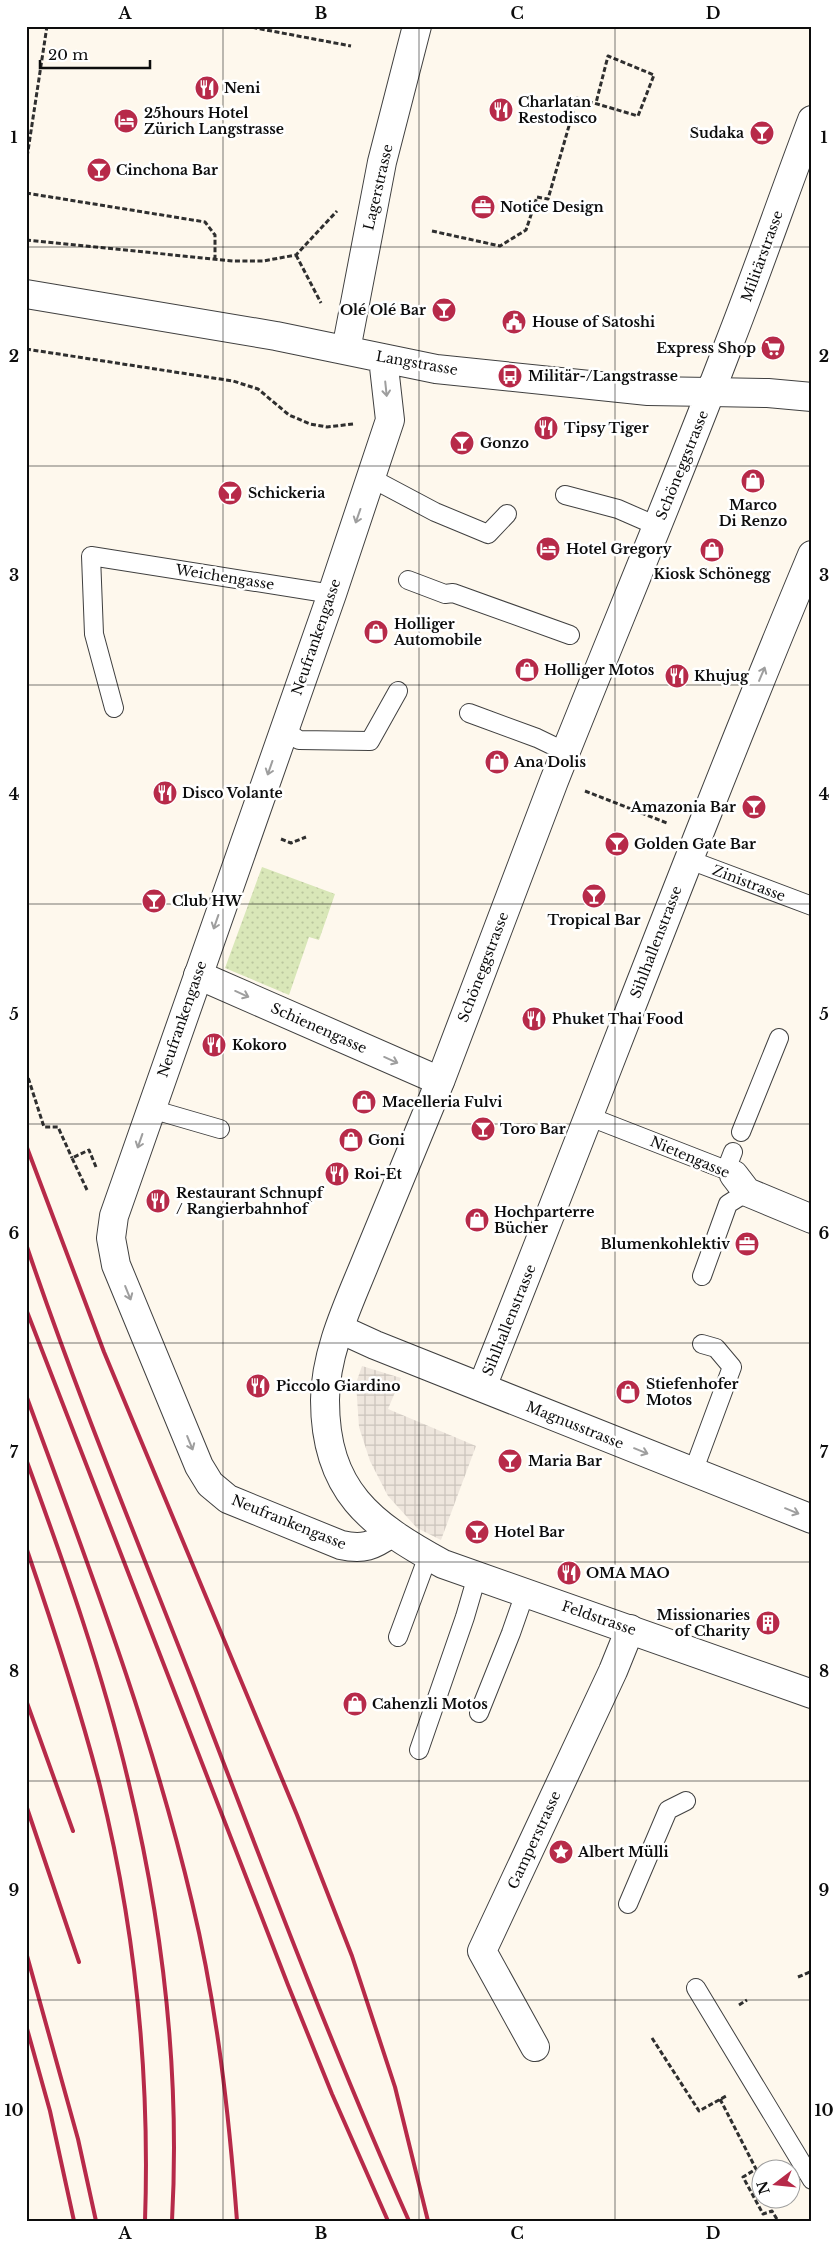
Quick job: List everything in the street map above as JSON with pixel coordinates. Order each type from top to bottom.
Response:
[{"type":"street","name":"Lagerstrasse","points":[[346,350],[382,162],[417,26]]},
{"type":"street","name":"Militärstrasse","points":[[710,392],[812,120]]},
{"type":"street","name":"Langstrasse","points":[[26,294],[276,336],[436,369],[648,391],[768,393],[812,397]]},
{"type":"street","name":"Neufrankengasse","points":[[384,358],[390,420],[332,594],[114,1216],[111,1238],[120,1274],[206,1478],[222,1494],[240,1505],[341,1545],[358,1548],[367,1546],[374,1544],[391,1533]]},
{"type":"street","name":"Schöneggstrasse","points":[[391,1533],[358,1505],[342,1479],[329,1443],[325,1420],[324,1397],[327,1374],[340,1329],[440,1081],[566,752],[710,392]]},
{"type":"street","name":"Sihlhallenstrasse","points":[[482,1387],[590,1117],[687,859],[812,555]]},
{"type":"street","name":"Schienengasse","points":[[198,975],[440,1081]]},
{"type":"street","name":"Nietengasse","points":[[735,1172],[812,1219]]},
{"type":"street","name":"Magnusstrasse","points":[[340,1329],[812,1519]]},
{"type":"street","name":"Feldstrasse","points":[[391,1533],[443,1564],[812,1694]]},
{"type":"street","name":"Gamperstrasse","points":[[535,2047],[482,1951],[613,1671],[630,1629]]},
{"type":"lane","points":[[371,478],[435,512],[488,534],[508,514]]},
{"type":"lane","points":[[565,494],[618,509],[657,526]]},
{"type":"lane","name":"Weichengasse","points":[[114,708],[94,634],[91,556],[332,594]]},
{"type":"lane","points":[[408,580],[445,594],[453,593],[570,635]]},
{"type":"lane","points":[[284,730],[299,740],[370,741],[398,691]]},
{"type":"lane","points":[[469,713],[537,738],[566,752]]},
{"type":"lane","name":"Zinistrasse","points":[[687,859],[812,906]]},
{"type":"lane","points":[[741,1132],[779,1038]]},
{"type":"lane","points":[[151,1109],[220,1129]]},
{"type":"lane","name":"Nietengasse","points":[[590,1117],[735,1172]]},
{"type":"lane","points":[[702,1276],[728,1204],[735,1172]]},
{"type":"lane","points":[[693,1472],[732,1367],[716,1348],[702,1344]]},
{"type":"lane","points":[[398,1637],[428,1556]]},
{"type":"lane","points":[[419,1750],[465,1617],[477,1576]]},
{"type":"lane","points":[[479,1713],[511,1634],[525,1593]]},
{"type":"lane","points":[[628,1904],[668,1810],[686,1801]]},
{"type":"lane","points":[[696,1988],[812,2180]]},
{"type":"path","points":[[26,164],[47,26]]},
{"type":"path","points":[[245,26],[351,46]]},
{"type":"path","points":[[432,232],[500,246],[526,230],[538,197],[548,200],[577,98],[638,116],[654,75],[608,56],[596,103]]},
{"type":"path","points":[[26,193],[205,222],[215,236],[215,259]]},
{"type":"path","points":[[26,240],[215,259],[263,261],[296,255]]},
{"type":"path","points":[[26,349],[233,381],[258,389],[289,415],[310,424],[327,427],[355,424]]},
{"type":"path","points":[[584,790],[664,822]]},
{"type":"path","points":[[274,837],[291,843],[306,837]]},
{"type":"path","points":[[26,1071],[44,1127],[58,1127],[86,1188]]},
{"type":"path","points":[[72,1158],[84,1152]]},
{"type":"path","points":[[798,1977],[812,1971]]},
{"type":"path","points":[[652,2038],[699,2110],[752,2081]]},
{"type":"path","points":[[720,2099],[756,2169],[743,2177],[763,2214],[772,2212],[778,2221]]},
{"type":"green space","points":[[262,867],[335,894],[319,940],[309,937],[289,995],[225,968]]},
{"type":"shaded area","points":[[362,1366],[401,1378],[388,1409],[476,1446],[441,1540],[417,1528],[388,1496],[370,1461],[359,1427],[356,1383]]},
{"type":"railway","points":[[26,1145],[104,1352],[297,1815],[352,1956],[395,2087],[428,2221]]},
{"type":"railway","points":[[26,1244],[128,1519],[297,1953],[409,2221]]},
{"type":"railway","points":[[26,1309],[288,1985],[332,2094],[388,2221]]},
{"type":"railway","points":[[26,1395],[138,1709],[176,1837],[201,1941],[215,2020],[226,2100],[237,2221]]},
{"type":"railway","points":[[26,1459],[69,1580],[95,1661],[119,1743],[141,1838],[160,1946],[171,2056],[174,2166],[172,2221]]},
{"type":"railway","points":[[26,1547],[92,1756],[112,1839],[122,1893],[138,2002],[142,2056],[145,2111],[145,2221]]},
{"type":"railway","points":[[26,1700],[73,1831]]},
{"type":"railway","points":[[26,1805],[79,1962]]},
{"type":"railway","points":[[26,1952],[78,2139],[96,2221]]},
{"type":"railway","points":[[26,2025],[50,2111],[74,2221]]},
{"type":"place","name":"Neni","points":[[207,88]]},
{"type":"place","name":"Charlatan Restodisco","points":[[501,110]]},
{"type":"place","name":"25hours Hotel Zürich Langstrasse","points":[[126,121]]},
{"type":"place","name":"Sudaka","points":[[762,133]]},
{"type":"place","name":"Cinchona Bar","points":[[99,170]]},
{"type":"place","name":"Notice Design","points":[[483,207]]},
{"type":"place","name":"Olé Olé Bar","points":[[444,310]]},
{"type":"place","name":"House of Satoshi","points":[[514,322]]},
{"type":"place","name":"Express Shop","points":[[773,348]]},
{"type":"place","name":"Militär-/Langstrasse","points":[[510,376]]},
{"type":"place","name":"Tipsy Tiger","points":[[546,428]]},
{"type":"place","name":"Gonzo","points":[[462,443]]},
{"type":"place","name":"Marco Di Renzo","points":[[753,481]]},
{"type":"place","name":"Schickeria","points":[[230,493]]},
{"type":"place","name":"Hotel Gregory","points":[[548,549]]},
{"type":"place","name":"Kiosk Schönegg","points":[[712,550]]},
{"type":"place","name":"Holliger Automobile","points":[[376,632]]},
{"type":"place","name":"Holliger Motos","points":[[527,670]]},
{"type":"place","name":"Khujug","points":[[677,676]]},
{"type":"place","name":"Ana Dolis","points":[[497,762]]},
{"type":"place","name":"Disco Volante","points":[[165,793]]},
{"type":"place","name":"Amazonia Bar","points":[[754,807]]},
{"type":"place","name":"Golden Gate Bar","points":[[617,844]]},
{"type":"place","name":"Tropical Bar","points":[[594,896]]},
{"type":"place","name":"Club HW","points":[[154,901]]},
{"type":"place","name":"Phuket Thai Food","points":[[534,1019]]},
{"type":"place","name":"Kokoro","points":[[214,1045]]},
{"type":"place","name":"Macelleria Fulvi","points":[[364,1102]]},
{"type":"place","name":"Toro Bar","points":[[483,1129]]},
{"type":"place","name":"Goni","points":[[351,1140]]},
{"type":"place","name":"Roi-Et","points":[[337,1174]]},
{"type":"place","name":"Restaurant Schnupf / Rangierbahnhof","points":[[158,1201]]},
{"type":"place","name":"Hochparterre Bücher","points":[[477,1220]]},
{"type":"place","name":"Blumenkohlektiv","points":[[747,1244]]},
{"type":"place","name":"Piccolo Giardino","points":[[258,1386]]},
{"type":"place","name":"Stiefenhofer Motos","points":[[628,1392]]},
{"type":"place","name":"Maria Bar","points":[[510,1461]]},
{"type":"place","name":"Hotel Bar","points":[[477,1532]]},
{"type":"place","name":"OMA MAO","points":[[569,1573]]},
{"type":"place","name":"Missionaries of Charity","points":[[768,1623]]},
{"type":"place","name":"Cahenzli Motos","points":[[355,1704]]},
{"type":"place","name":"Albert Mülli","points":[[561,1852]]}]
